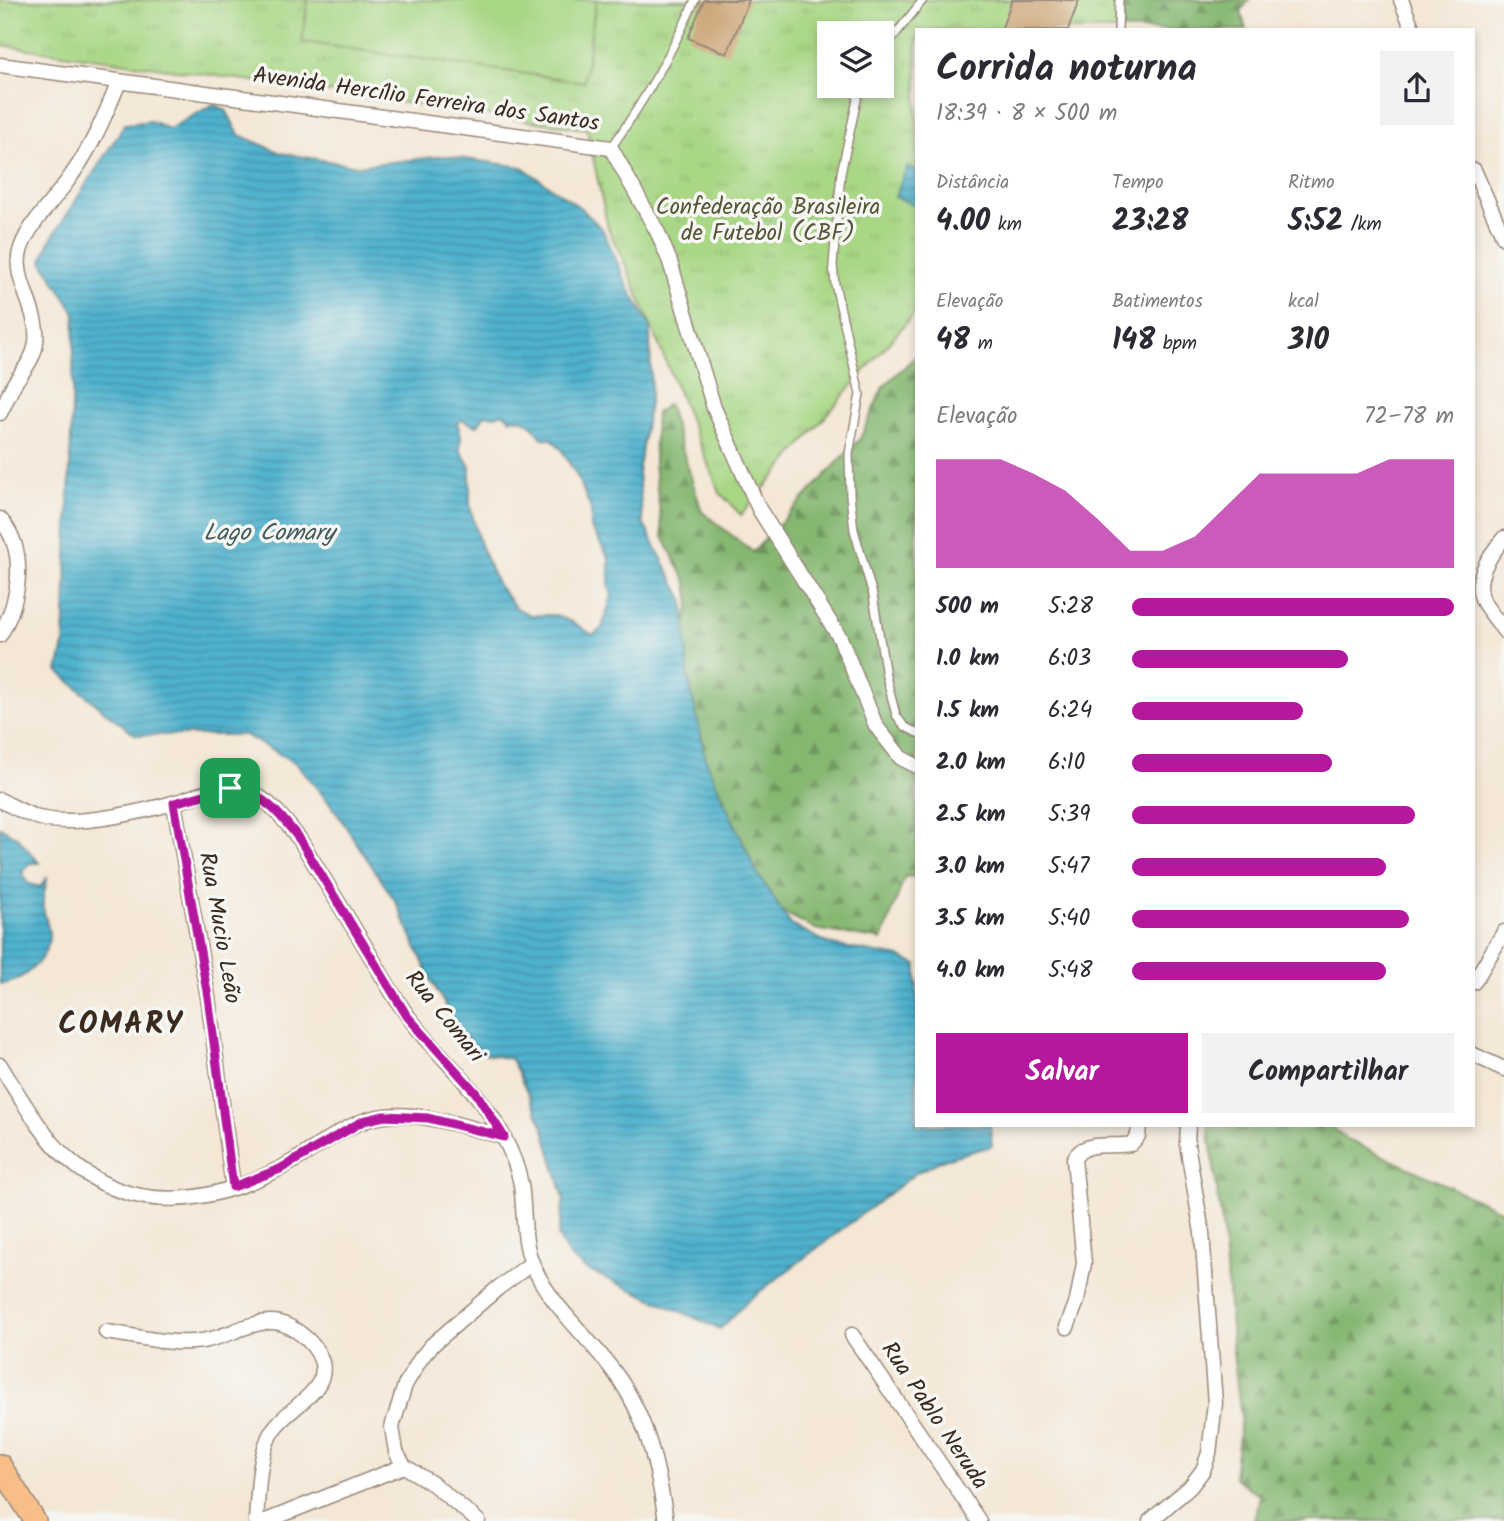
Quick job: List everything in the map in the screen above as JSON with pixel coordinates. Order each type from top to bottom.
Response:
[{"type":"main road","points":[[0,1465],[35,1521]]},
{"type":"street","points":[[1401,0],[1412,28]]},
{"type":"street","name":"Avenida Hercílio Ferreira dos Santos","points":[[0,65],[611,148],[659,233],[714,408],[759,509],[840,638],[876,726],[901,758],[915,765]]},
{"type":"street","points":[[0,413],[15,383],[28,365],[36,342],[37,327],[17,263],[21,248],[30,230],[89,149],[119,82]]},
{"type":"street","points":[[1475,172],[1504,238]]},
{"type":"street","points":[[0,519],[14,539],[18,554],[16,588],[11,610],[0,635]]},
{"type":"street","points":[[1504,538],[1486,563],[1479,586],[1484,602],[1504,631]]},
{"type":"street","name":"Rua Comari","points":[[0,800],[31,816],[70,821],[97,819],[230,788],[251,793],[278,812],[300,840],[407,1016],[476,1093],[504,1137],[517,1167],[524,1233],[532,1263],[546,1289],[614,1371],[631,1396],[644,1423],[660,1480],[667,1521]]},
{"type":"street","name":"Rua Mucio Leão","points":[[174,803],[208,997],[233,1187]]},
{"type":"street","points":[[1475,980],[1504,932]]},
{"type":"street","points":[[1475,1055],[1504,1069]]},
{"type":"street","points":[[0,1065],[67,1159],[115,1190],[128,1195],[160,1199],[188,1198],[233,1187],[280,1169],[363,1121],[384,1116],[428,1118],[504,1137]]},
{"type":"street","points":[[1067,1328],[1077,1301],[1084,1264],[1074,1158],[1078,1150],[1086,1147],[1131,1144],[1138,1136],[1139,1127]]},
{"type":"street","points":[[1150,1521],[1190,1487],[1203,1470],[1209,1453],[1216,1403],[1202,1233],[1187,1144],[1188,1127]]},
{"type":"street","points":[[478,1521],[433,1484],[404,1466],[396,1452],[392,1427],[405,1385],[432,1345],[465,1315],[532,1263]]},
{"type":"street","points":[[106,1332],[183,1342],[202,1341],[270,1321],[289,1326],[314,1347],[322,1370],[318,1385],[270,1434],[263,1457],[256,1521]]},
{"type":"street","name":"Rua Pablo Neruda","points":[[852,1335],[979,1521]]},
{"type":"street","points":[[266,1521],[404,1466]]},
{"type":"lane","points":[[611,148],[645,99],[679,38],[695,0]]},
{"type":"lane","points":[[894,36],[923,0]]},
{"type":"lane","points":[[1116,28],[1119,0]]},
{"type":"lane","points":[[857,98],[841,173],[833,265],[860,394],[849,454],[850,495],[854,530],[873,595],[886,676],[896,715],[904,726],[915,732]]},
{"type":"green space","name":"Confederação Brasileira de Futebol (CBF)","points":[[0,0],[1123,2],[1121,28],[915,28],[915,312],[741,515],[720,493],[608,228],[587,129],[0,45]]},
{"type":"green space","points":[[308,0],[596,0],[584,82],[302,42]]},
{"type":"green space","points":[[1123,0],[1249,0],[1241,11],[1245,28],[1123,28]]},
{"type":"green space","points":[[915,357],[915,877],[905,876],[882,940],[815,929],[779,910],[744,865],[693,755],[676,670],[690,603],[687,583],[663,537],[654,464],[656,413],[668,404],[702,512],[753,552],[860,439],[883,387]]},
{"type":"green space","points":[[1208,1127],[1332,1127],[1346,1139],[1504,1212],[1504,1521],[1254,1521],[1260,1496],[1234,1477],[1241,1417],[1223,1232]]},
{"type":"water","name":"Lago Comary","points":[[214,104],[226,110],[239,135],[281,153],[357,166],[444,156],[522,167],[582,209],[603,230],[627,285],[650,326],[651,392],[638,473],[643,523],[684,601],[688,676],[707,764],[757,873],[791,925],[832,945],[900,957],[915,964],[915,1127],[990,1127],[992,1146],[944,1159],[916,1173],[750,1299],[720,1329],[585,1269],[569,1256],[558,1236],[564,1199],[542,1123],[511,1059],[482,1053],[462,1035],[431,980],[396,902],[332,806],[296,763],[245,735],[136,735],[58,671],[64,645],[75,313],[42,261],[51,239],[125,124],[151,121],[169,129]],"holes":[[[504,413],[510,419],[533,426],[542,438],[552,439],[561,449],[578,478],[591,509],[591,528],[609,558],[609,587],[612,595],[602,628],[593,635],[556,615],[530,615],[516,608],[498,585],[480,545],[470,506],[470,466],[460,450],[461,435],[457,422],[462,420],[477,426],[486,414],[494,416]]]},
{"type":"water","points":[[907,167],[915,170],[915,205],[895,197]]},
{"type":"water","points":[[0,827],[18,838],[39,863],[31,863],[22,872],[27,883],[40,887],[47,877],[43,904],[49,938],[44,954],[32,969],[17,979],[0,984]]},
{"type":"building","points":[[704,0],[749,0],[727,54],[688,38]]},
{"type":"building","points":[[1012,0],[1079,0],[1069,28],[1002,28]]},
{"type":"district","name":"COMARY","points":[[121,1025]]},
{"type":"route","points":[[230,788],[251,793],[272,806],[284,818],[407,1016],[476,1093],[504,1137],[428,1118],[384,1116],[363,1121],[280,1169],[233,1187],[208,997],[174,803],[230,788]]}]
